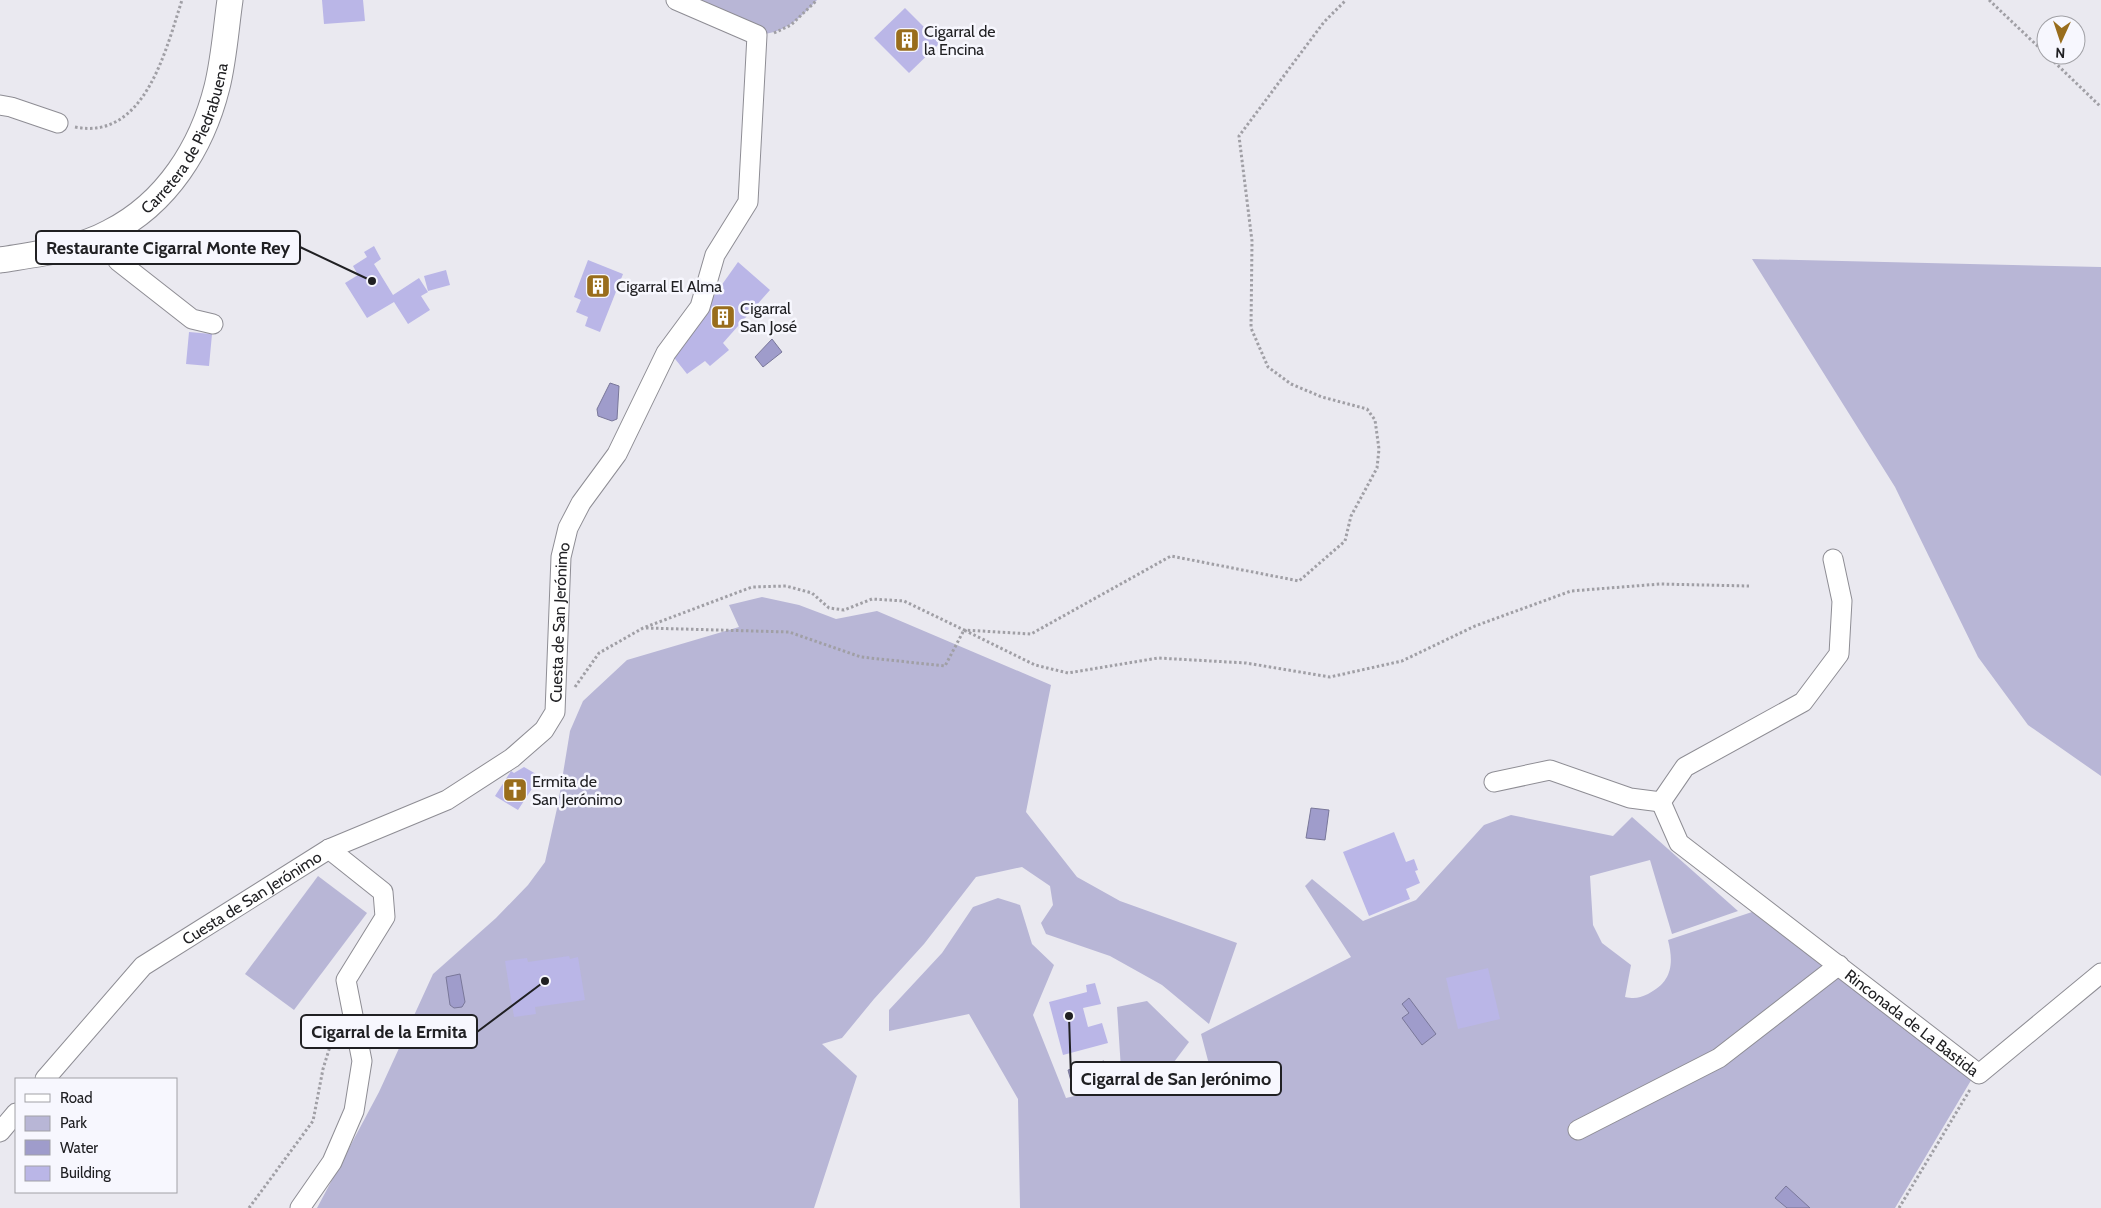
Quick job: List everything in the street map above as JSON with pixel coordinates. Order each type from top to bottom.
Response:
[{"type":"main road","name":"Carretera de Piedrabuena","points":[[0,260],[63,248],[110,232],[156,199],[177,176],[191,155],[212,106],[218,84],[230,0]]},
{"type":"street","points":[[676,0],[758,35]]},
{"type":"street","name":"Cuesta de San Jerónimo","points":[[47,1078],[143,966],[329,849],[447,800],[512,758],[544,730],[555,712],[562,557],[568,528],[581,504],[617,454],[666,353],[700,307],[715,255],[748,202],[758,35]]},
{"type":"street","points":[[0,105],[12,107],[58,123]]},
{"type":"street","points":[[118,261],[192,319],[213,324]]},
{"type":"street","points":[[1494,782],[1550,770],[1630,798],[1661,802],[1685,767],[1803,702],[1839,654],[1842,601],[1833,559]]},
{"type":"street","name":"Rinconada de La Bastida","points":[[1661,802],[1679,843],[1979,1074],[2101,973]]},
{"type":"street","points":[[300,1208],[332,1162],[354,1112],[362,1061],[346,980],[385,917],[384,892],[329,849]]},
{"type":"street","name":"Rinconada de La Bastida","points":[[1578,1130],[1719,1058],[1839,965]]},
{"type":"street","points":[[0,1132],[15,1114]]},
{"type":"path","points":[[58,123],[85,129],[108,126],[129,113],[139,103],[154,78],[182,0]]},
{"type":"path","points":[[758,35],[770,34],[791,25],[817,0]]},
{"type":"path","points":[[964,630],[1031,634],[1170,556],[1300,580],[1345,541],[1350,516],[1377,468],[1379,449],[1375,420],[1367,409],[1322,397],[1291,384],[1268,367],[1251,328],[1252,242],[1240,136],[1324,22],[1346,0]]},
{"type":"path","points":[[1989,0],[2036,45]]},
{"type":"path","points":[[2057,65],[2101,107]]},
{"type":"path","points":[[555,712],[599,653],[643,628],[752,587],[786,586],[812,594],[829,608],[844,610],[872,599],[904,601],[1034,665],[1068,673],[1158,658],[1246,662],[1330,677],[1402,661],[1476,626],[1571,592],[1660,584],[1749,586]]},
{"type":"path","points":[[643,628],[789,632],[861,657],[945,666],[964,630]]},
{"type":"path","points":[[249,1208],[314,1121],[323,1069],[337,1026]]},
{"type":"path","points":[[1899,1208],[1979,1074]]},
{"type":"green space","points":[[676,0],[817,0],[791,24],[767,34],[757,35]]},
{"type":"green space","points":[[1752,259],[2101,267],[2101,776],[2028,725],[1978,657],[1895,487]]},
{"type":"green space","points":[[762,597],[799,605],[836,619],[877,611],[1051,685],[1026,812],[1077,877],[1120,901],[1237,943],[1209,1024],[1162,985],[1110,956],[1046,934],[1041,923],[1053,905],[1050,886],[1022,867],[976,877],[924,944],[874,999],[842,1038],[822,1044],[857,1076],[814,1208],[317,1208],[379,1092],[433,974],[496,918],[528,885],[545,862],[558,804],[570,731],[583,701],[627,660],[739,627],[729,605]]},
{"type":"green space","points":[[1511,815],[1613,836],[1632,817],[1738,911],[1672,934],[1650,860],[1590,876],[1593,925],[1602,943],[1631,965],[1625,997],[1634,998],[1648,994],[1662,984],[1671,964],[1668,940],[1752,912],[1973,1077],[1895,1208],[1020,1208],[1018,1099],[969,1014],[889,1031],[889,1010],[942,953],[973,907],[998,898],[1020,905],[1032,944],[1054,965],[1033,1015],[1066,1098],[1122,1085],[1117,1007],[1147,1001],[1189,1042],[1159,1082],[1184,1095],[1215,1087],[1201,1034],[1351,957],[1305,886],[1312,879],[1363,921],[1416,900],[1484,825]]},
{"type":"green space","points":[[318,876],[367,913],[294,1010],[245,974]]},
{"type":"water","points":[[772,339],[782,352],[763,367],[755,357]]},
{"type":"water","points":[[610,383],[619,386],[617,419],[612,421],[598,416],[597,409]]},
{"type":"water","points":[[1311,808],[1329,810],[1325,840],[1306,838]]},
{"type":"water","points":[[460,974],[465,1002],[462,1007],[454,1008],[450,1005],[446,977]]},
{"type":"water","points":[[1409,998],[1436,1034],[1422,1045],[1402,1018],[1409,1013],[1402,1004]]},
{"type":"water","points":[[1104,1061],[1107,1077],[1072,1085],[1068,1070]]},
{"type":"water","points":[[1786,1186],[1810,1208],[1787,1208],[1775,1198]]},
{"type":"building","points":[[322,0],[363,0],[365,21],[324,24]]},
{"type":"building","name":"Cigarral de la Encina","points":[[905,8],[940,43],[909,73],[874,38]]},
{"type":"building","points":[[374,246],[381,259],[374,264],[393,295],[419,278],[428,292],[421,296],[430,310],[408,324],[394,302],[367,318],[345,283],[358,275],[353,266],[367,257],[364,252]]},
{"type":"building","name":"Cigarral El Alma","points":[[588,260],[623,274],[600,332],[585,326],[588,317],[576,312],[581,300],[574,297]]},
{"type":"building","name":"Cigarral San José","points":[[738,262],[770,290],[723,343],[729,350],[710,366],[705,361],[687,374],[672,355]]},
{"type":"building","points":[[446,270],[450,285],[428,291],[424,276]]},
{"type":"building","points":[[189,332],[212,334],[209,366],[186,364]]},
{"type":"building","name":"Ermita de San Jerónimo","points":[[524,767],[536,774],[531,782],[535,784],[518,810],[495,796],[511,771],[514,773]]},
{"type":"building","points":[[1394,832],[1406,862],[1414,859],[1418,870],[1415,871],[1420,883],[1406,889],[1410,899],[1369,916],[1343,852]]},
{"type":"building","points":[[569,956],[570,959],[578,957],[585,1000],[535,1007],[536,1014],[514,1017],[505,961],[527,958],[528,962]]},
{"type":"building","points":[[1488,968],[1500,1019],[1458,1029],[1446,978]]},
{"type":"building","points":[[1095,983],[1101,1004],[1083,1008],[1088,1027],[1102,1023],[1108,1043],[1063,1055],[1049,1002],[1087,992],[1086,985]]},
{"type":"place","name":"Cigarral de la Encina","points":[[907,40]]},
{"type":"place","name":"Restaurante Cigarral Monte Rey","points":[[372,281]]},
{"type":"place","name":"Cigarral El Alma","points":[[598,286]]},
{"type":"place","name":"Cigarral San José","points":[[723,317]]},
{"type":"place","name":"Ermita de San Jerónimo","points":[[515,790]]},
{"type":"place","name":"Cigarral de la Ermita","points":[[545,981]]},
{"type":"place","name":"Cigarral de San Jerónimo","points":[[1069,1016]]}]
